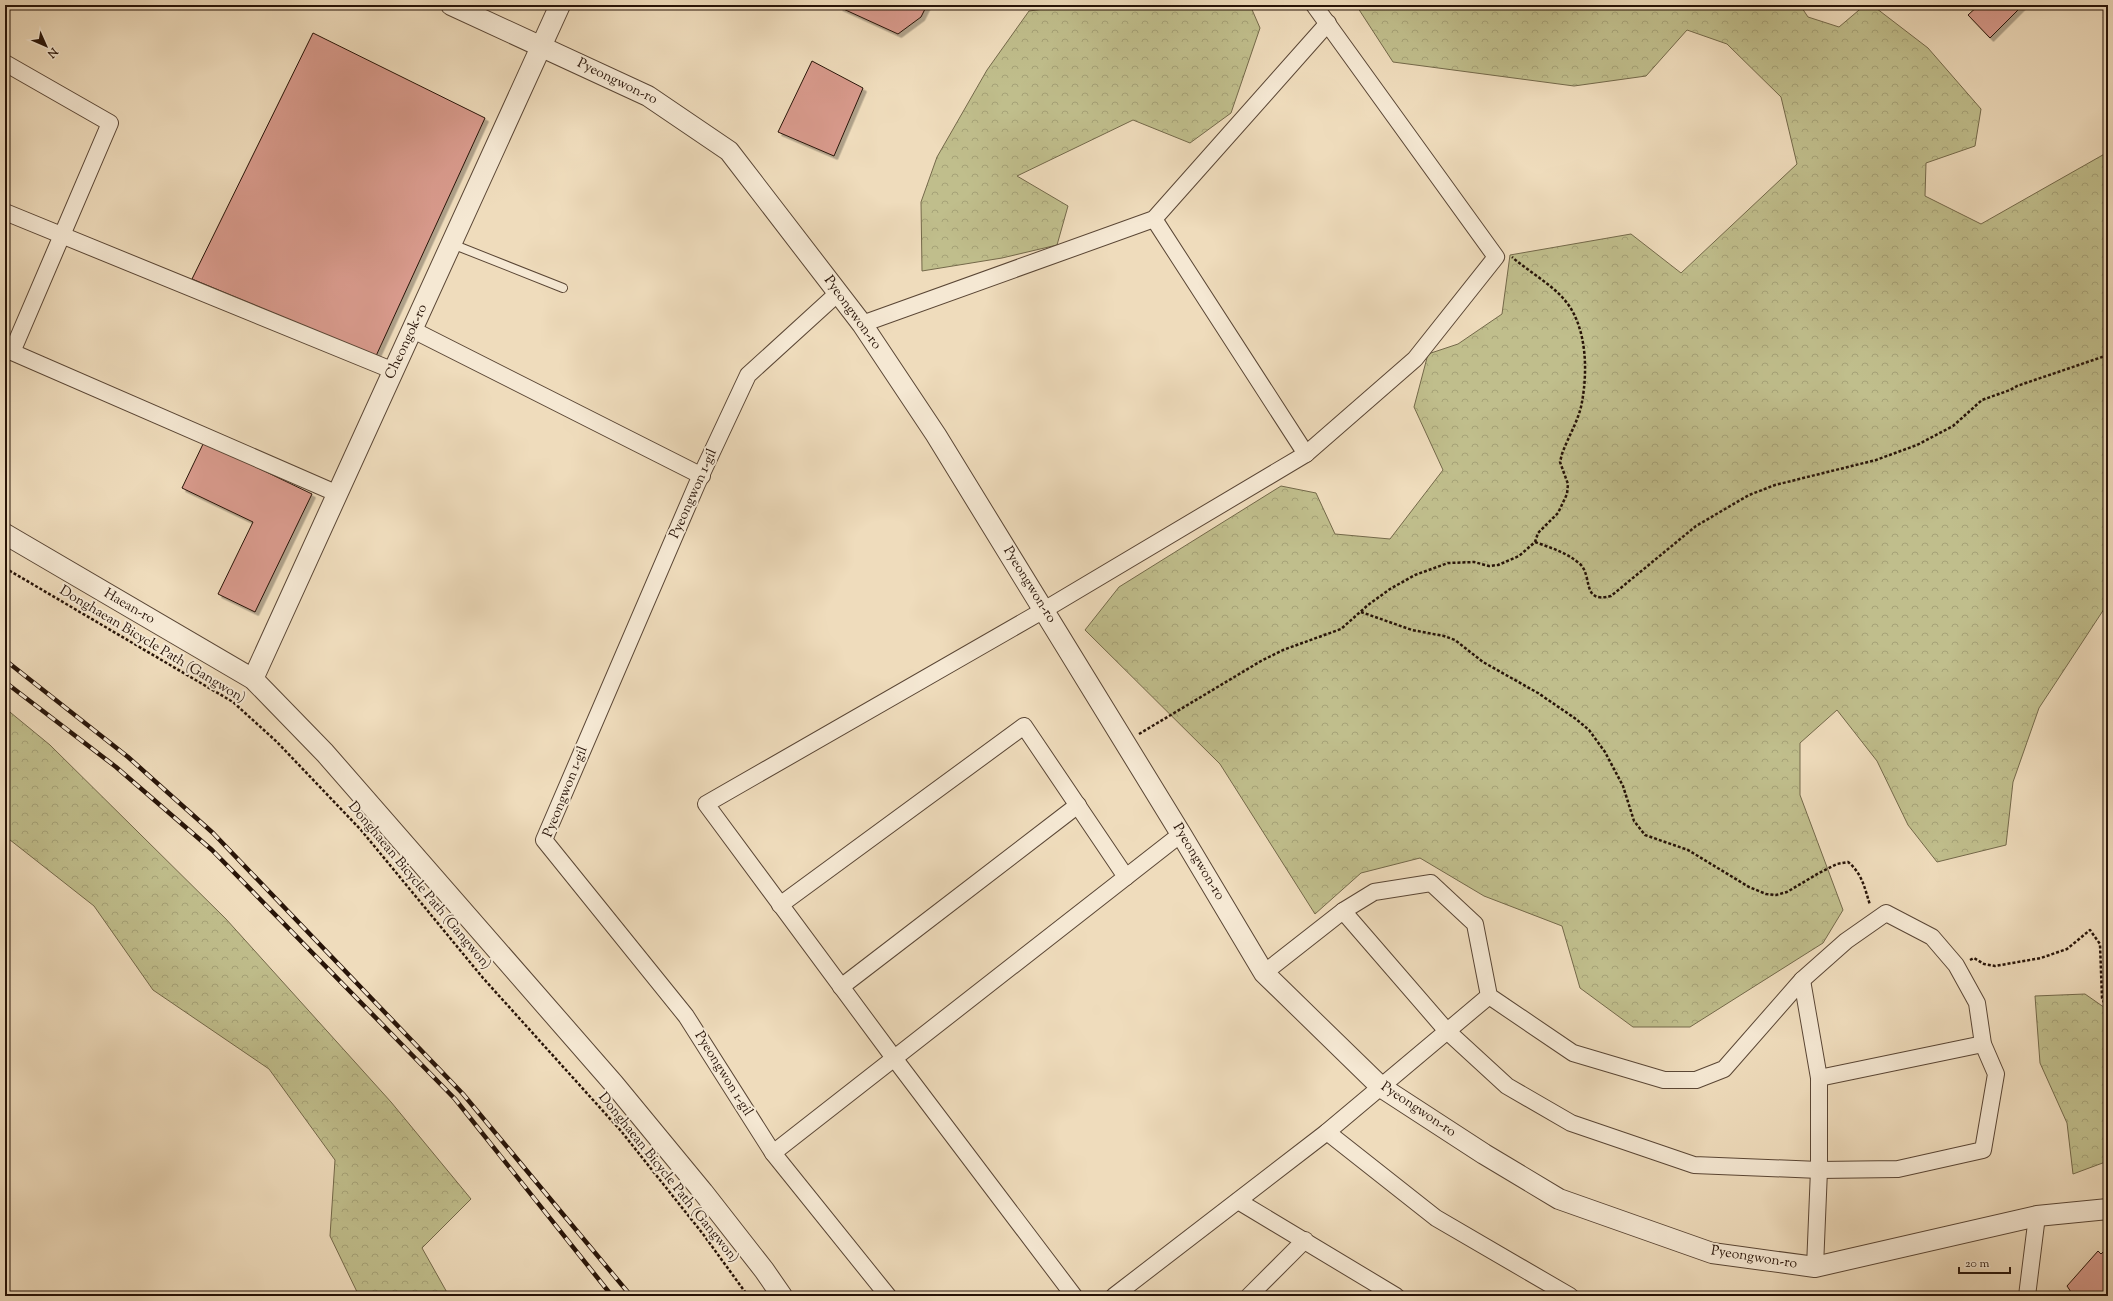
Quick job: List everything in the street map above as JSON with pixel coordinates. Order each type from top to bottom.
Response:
[{"type":"street","name":"Pyeongwon-ro","points":[[451,5],[648,96],[729,151],[862,324],[936,435],[1181,834],[1264,973],[1381,1087],[1484,1154],[1559,1199],[1712,1253],[1814,1267],[2037,1216],[2108,1209]]},
{"type":"street","name":"Cheongok-ro","points":[[253,679],[452,244],[540,46],[560,5]]},
{"type":"street","points":[[1074,1296],[894,1058],[706,804],[1044,610],[1306,454],[1415,359],[1496,257],[1314,5]]},
{"type":"street","points":[[862,324],[1154,219],[1328,23]]},
{"type":"street","points":[[5,63],[110,123],[62,236],[8,350],[338,494]]},
{"type":"street","points":[[5,212],[394,371]]},
{"type":"street","points":[[1154,219],[1306,454]]},
{"type":"street","name":"Pyeongwon 1-gil","points":[[838,293],[748,375],[702,476],[544,840],[686,1016],[773,1153],[888,1296]]},
{"type":"street","points":[[413,330],[702,476]]},
{"type":"street","name":"Haean-ro","points":[[5,534],[253,679],[325,753],[614,1084],[703,1192],[764,1270],[782,1296]]},
{"type":"street","points":[[780,905],[1024,726],[1126,877]]},
{"type":"street","points":[[841,987],[1078,805]]},
{"type":"street","points":[[773,1153],[1181,834]]},
{"type":"street","points":[[1264,973],[1343,911],[1374,892],[1431,883],[1475,924],[1489,996],[1573,1053],[1664,1080],[1696,1080],[1724,1069],[1802,980],[1846,941],[1886,913],[1932,937],[1956,965],[1977,1004],[1983,1044],[1996,1074],[1983,1150],[1898,1169],[1819,1170],[1694,1165],[1571,1123],[1506,1086],[1446,1030],[1343,911]]},
{"type":"street","points":[[1802,980],[1819,1078],[1819,1170],[1814,1267]]},
{"type":"street","points":[[1114,1296],[1327,1132],[1446,1030],[1489,996]]},
{"type":"street","points":[[1819,1078],[1983,1044]]},
{"type":"street","points":[[1327,1132],[1436,1218],[1570,1296]]},
{"type":"street","points":[[1238,1201],[1305,1240],[1386,1294]]},
{"type":"street","points":[[2027,1296],[2037,1216]]},
{"type":"street","points":[[1249,1296],[1305,1240]]},
{"type":"lane","points":[[452,244],[563,288]]},
{"type":"path","points":[[1125,743],[1261,661],[1283,650],[1341,629],[1390,589],[1426,570],[1458,562],[1498,565],[1519,556],[1535,542],[1538,533],[1558,513],[1567,494],[1568,484],[1560,462],[1582,403],[1584,369],[1581,335],[1571,310],[1556,291],[1501,247],[1490,248]]},
{"type":"path","points":[[1535,542],[1567,554],[1581,565],[1585,573],[1587,587],[1593,595],[1603,598],[1611,596],[1696,526],[1749,495],[1775,485],[1876,460],[1917,445],[1953,426],[1976,405],[1988,397],[2108,356]]},
{"type":"path","name":"Donghaean Bicycle Path (Gangwon)","points":[[5,568],[233,702],[277,742],[361,830],[483,978],[621,1131],[703,1234],[748,1296]]},
{"type":"path","points":[[1361,612],[1412,630],[1444,636],[1455,640],[1483,662],[1538,693],[1576,719],[1589,730],[1605,752],[1623,786],[1634,821],[1645,835],[1688,850],[1749,887],[1766,894],[1776,895],[1787,892],[1818,873],[1837,864],[1848,862],[1856,868],[1861,876],[1876,920]]},
{"type":"path","points":[[1956,965],[1974,958],[1984,964],[1995,966],[2041,958],[2067,949],[2090,930],[2100,944],[2102,998],[2108,1011]]},
{"type":"green space","points":[[1075,5],[1250,5],[1260,28],[1231,113],[1190,143],[1133,120],[1017,176],[1068,206],[1057,245],[1002,258],[922,271],[921,202],[937,157],[987,70],[1029,11]]},
{"type":"green space","points":[[1356,5],[1800,5],[1808,17],[1839,27],[1865,5],[1872,5],[1928,48],[1981,109],[1975,146],[1926,163],[1925,196],[1981,224],[2108,152],[2108,603],[2039,708],[2013,782],[2006,845],[1937,862],[1908,825],[1877,761],[1837,710],[1800,743],[1800,795],[1843,910],[1823,943],[1690,1027],[1633,1027],[1580,988],[1562,926],[1484,896],[1420,858],[1361,873],[1315,914],[1220,764],[1085,630],[1119,587],[1281,486],[1316,493],[1335,534],[1390,539],[1443,470],[1414,407],[1428,354],[1458,344],[1502,314],[1510,255],[1631,234],[1681,273],[1797,164],[1781,97],[1727,44],[1687,30],[1646,76],[1574,86],[1393,62]]},
{"type":"green space","points":[[5,708],[50,745],[226,919],[391,1102],[471,1199],[422,1248],[449,1296],[359,1296],[330,1236],[335,1160],[269,1069],[153,990],[94,906],[5,836]]},
{"type":"green space","points":[[2085,994],[2108,1010],[2108,1161],[2073,1174],[2067,1123],[2040,1063],[2035,996]]},
{"type":"building","points":[[841,5],[927,5],[921,17],[898,34],[839,7]]},
{"type":"building","points":[[1979,5],[2023,5],[1990,38],[1968,15]]},
{"type":"building","points":[[2108,12],[2108,23],[2103,18]]},
{"type":"building","points":[[313,33],[485,118],[376,356],[192,279]]},
{"type":"building","points":[[812,61],[863,88],[834,156],[778,132]]},
{"type":"building","points":[[204,442],[312,494],[255,612],[218,594],[253,522],[182,488]]},
{"type":"building","points":[[2098,1251],[2101,1254],[2104,1251],[2108,1255],[2108,1296],[2072,1296],[2073,1295],[2067,1286]]},
{"type":"railway","points":[[5,660],[128,757],[213,833],[463,1094],[631,1296]]},
{"type":"railway","points":[[5,682],[116,767],[212,850],[455,1099],[612,1296]]}]
